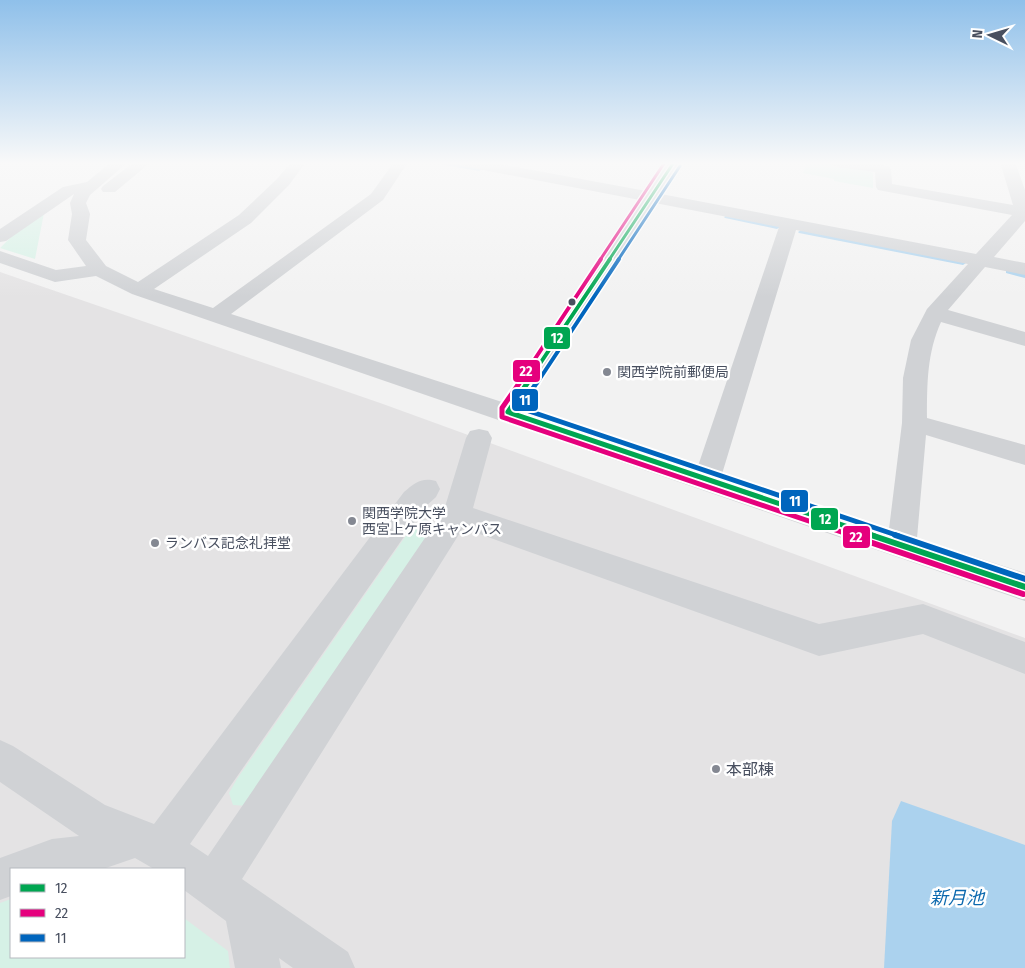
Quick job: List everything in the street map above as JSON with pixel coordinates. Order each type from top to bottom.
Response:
[{"type":"street","points":[[0,237],[44,207]]},
{"type":"street","points":[[79,207],[81,214],[77,240],[98,270],[139,290],[902,544],[1025,587]]},
{"type":"street","points":[[81,214],[89,207]]},
{"type":"street","points":[[139,290],[246,219],[258,207]]},
{"type":"street","points":[[216,315],[362,207]]},
{"type":"street","points":[[508,412],[643,207]]},
{"type":"street","points":[[705,207],[1025,269]]},
{"type":"street","points":[[997,207],[1024,212]]},
{"type":"street","points":[[902,544],[915,422],[915,378],[922,340],[934,313],[1024,212]]},
{"type":"street","points":[[707,479],[789,224]]},
{"type":"street","points":[[0,257],[54,276],[98,270]]},
{"type":"street","points":[[934,313],[1025,339]]},
{"type":"street","points":[[915,422],[1025,454]]},
{"type":"street","points":[[229,897],[457,514],[479,438]]},
{"type":"street","points":[[30,868],[52,860],[78,857],[149,843],[414,500],[426,489]]},
{"type":"street","points":[[457,514],[818,640],[923,619],[1025,658]]},
{"type":"street","points":[[0,759],[94,822],[149,843],[332,968]]},
{"type":"street","points":[[229,897],[258,968]]},
{"type":"shaded area","name":"関西学院大学 西宮上ケ原キャンパス","points":[[0,272],[383,404],[1025,638],[1025,968],[0,968]]},
{"type":"green space","points":[[44,213],[35,259],[0,248],[11,237]]},
{"type":"green space","points":[[421,520],[432,521],[436,526],[248,806],[233,805],[229,793],[237,779],[412,527]]},
{"type":"green space","points":[[10,899],[10,958],[185,958],[185,919],[228,951],[230,968],[0,968],[0,903]]},
{"type":"water","name":"新月池","points":[[901,801],[1025,845],[1025,968],[884,968],[892,821]]},
{"type":"waterway","points":[[727,217],[777,227]]},
{"type":"waterway","points":[[801,232],[963,263]]},
{"type":"waterway","points":[[1008,272],[1025,276]]},
{"type":"transit line","name":"22","points":[[635,207],[502,408],[502,417],[1023,594]]},
{"type":"transit line","name":"12","points":[[644,207],[508,412],[1025,587]]},
{"type":"transit line","name":"11","points":[[653,207],[520,408],[1025,579]]},
{"type":"place","name":"関西学院前郵便局","points":[[607,372]]},
{"type":"place","name":"関西学院大学 西宮上ケ原キャンパス","points":[[352,521]]},
{"type":"place","name":"ランバス記念礼拝堂","points":[[155,543]]},
{"type":"place","name":"本部棟","points":[[716,769]]}]
